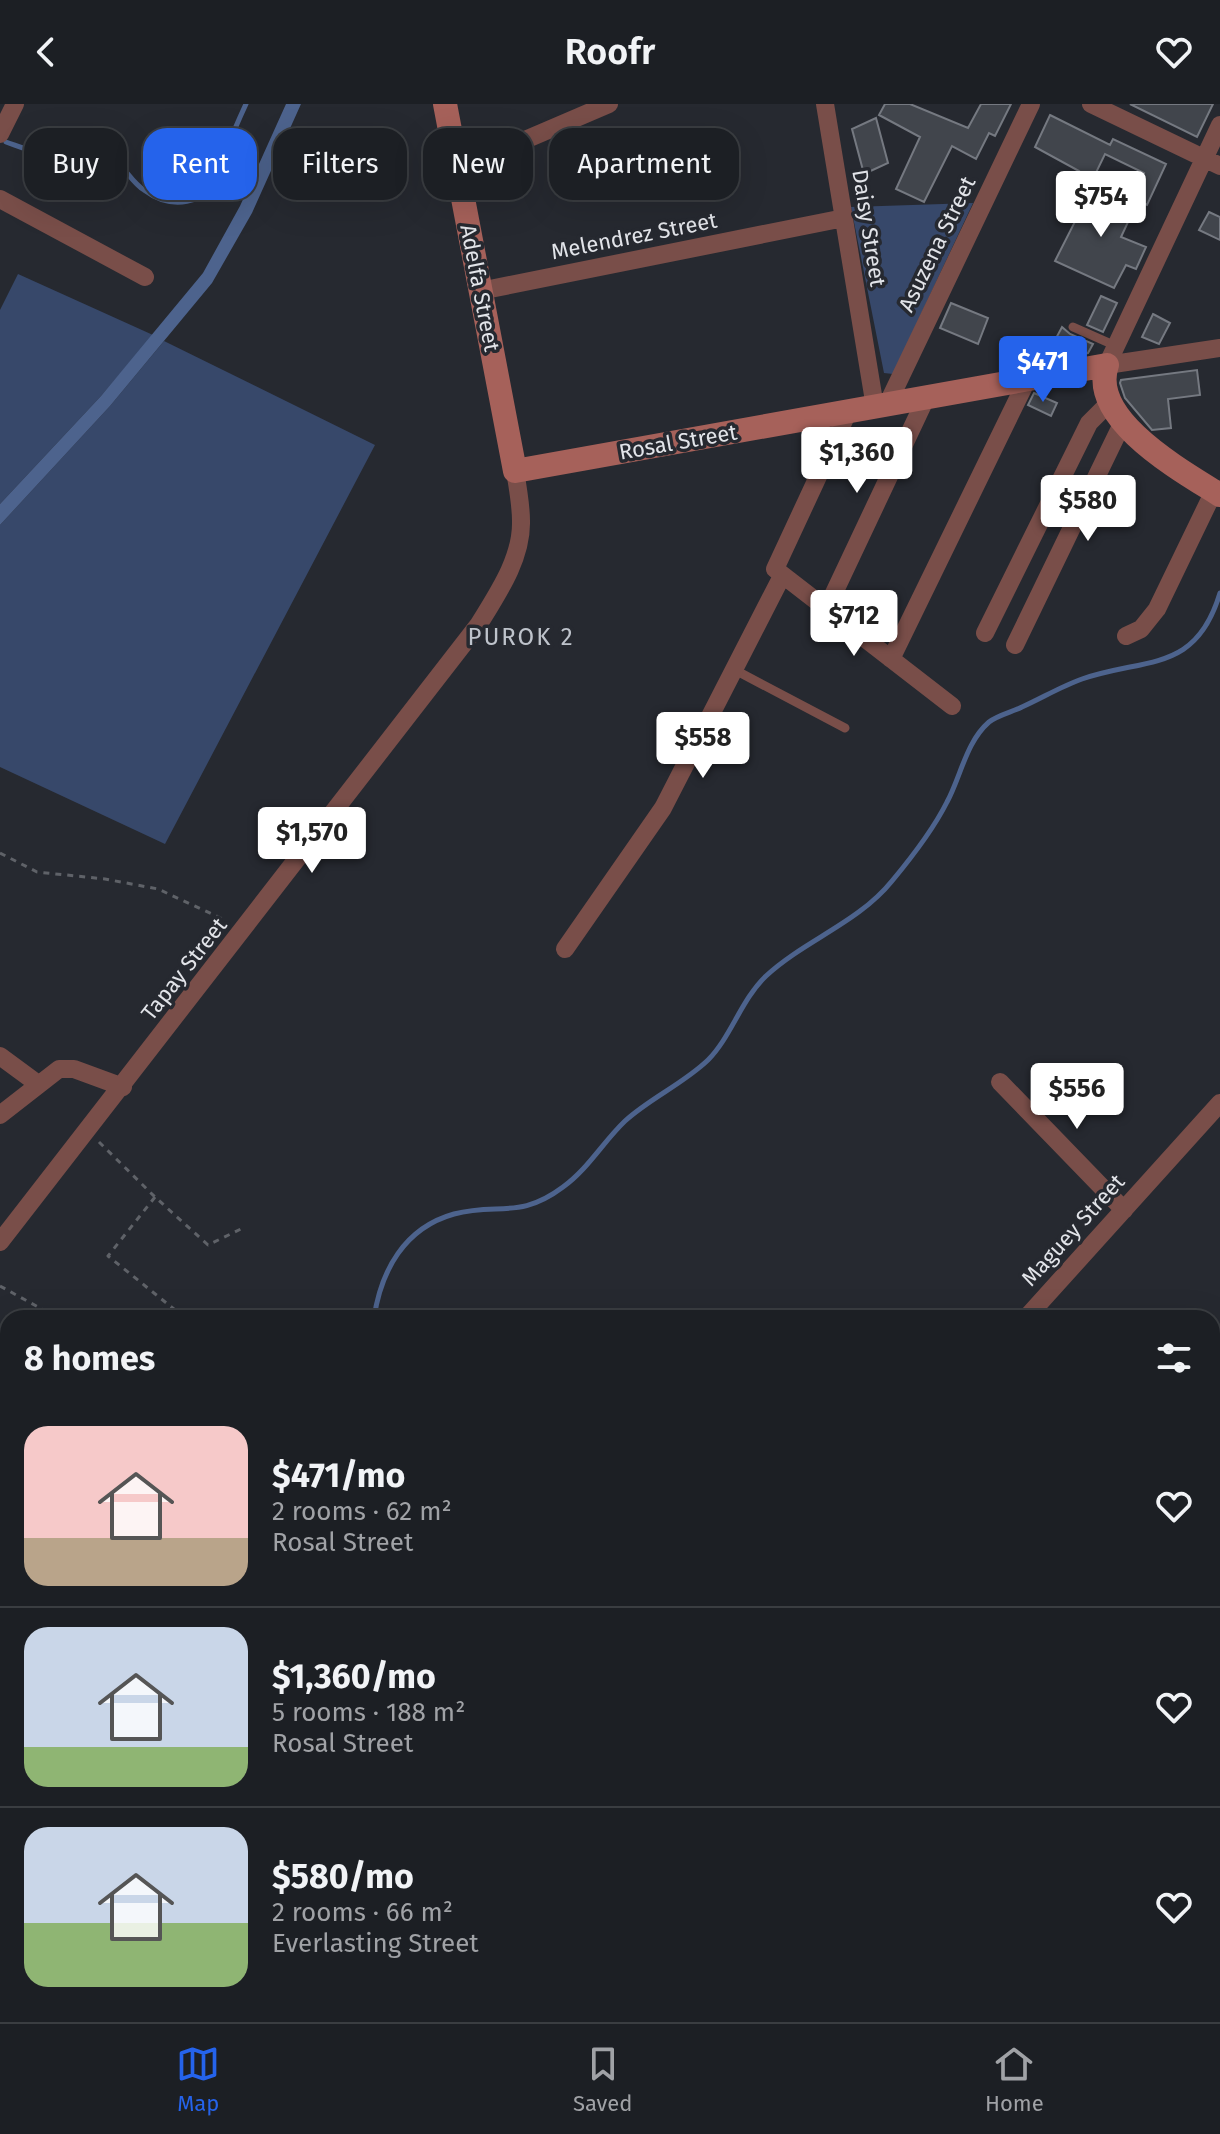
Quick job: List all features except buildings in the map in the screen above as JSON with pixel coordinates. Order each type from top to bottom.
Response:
[{"type":"street","points":[[0,134],[15,104]]},
{"type":"street","name":"Adelfa Street","points":[[445,104],[449,128]]},
{"type":"street","points":[[533,136],[609,104]]},
{"type":"street","name":"Daisy Street","points":[[825,104],[881,406]]},
{"type":"street","name":"Asuzena Street","points":[[881,406],[1031,104]]},
{"type":"street","points":[[1091,104],[1212,162]]},
{"type":"street","points":[[1126,636],[1141,629],[1157,609],[1217,493],[1164,457],[1116,413],[1104,382],[1112,356],[1212,162],[1220,125]]},
{"type":"street","points":[[0,199],[145,277]]},
{"type":"street","name":"Adelfa Street","points":[[463,200],[515,471]]},
{"type":"street","name":"Melendrez Street","points":[[480,291],[844,218]]},
{"type":"street","name":"Rosal Street","points":[[515,471],[1027,380],[1112,356],[1220,348]]},
{"type":"street","points":[[891,659],[1027,380]]},
{"type":"street","points":[[826,610],[926,398]]},
{"type":"street","points":[[848,412],[775,569],[952,706]]},
{"type":"street","points":[[985,633],[1089,423],[1116,413]]},
{"type":"street","points":[[1015,645],[1116,413]]},
{"type":"street","name":"Tapay Street","points":[[0,1242],[463,648],[497,594],[519,543],[521,510],[515,471]]},
{"type":"street","points":[[565,949],[663,808],[782,576]]},
{"type":"street","points":[[0,1056],[38,1084]]},
{"type":"street","points":[[0,1115],[50,1073],[66,1068],[123,1087]]},
{"type":"street","points":[[1000,1082],[1124,1210]]},
{"type":"street","name":"Maguey Street","points":[[1033,1310],[1220,1103]]},
{"type":"lane","points":[[1073,327],[1112,356]]},
{"type":"lane","points":[[735,670],[845,728]]},
{"type":"path","points":[[0,853],[37,872],[105,879],[158,889],[212,913],[243,932]]},
{"type":"path","points":[[88,1131],[208,1245],[245,1227]]},
{"type":"path","points":[[155,1197],[108,1256],[175,1310]]},
{"type":"path","points":[[0,1286],[44,1310]]},
{"type":"shaded area","points":[[286,104],[301,104],[290,128],[275,128]]},
{"type":"shaded area","points":[[273,133],[273,166],[252,213],[212,283],[110,406],[0,525],[0,504],[101,396],[203,273],[243,200],[257,200],[257,168]]},
{"type":"shaded area","points":[[973,203],[893,374],[884,373],[851,207]]},
{"type":"shaded area","points":[[18,274],[153,335],[0,504],[0,310]]},
{"type":"shaded area","points":[[164,341],[375,445],[165,844],[0,767],[0,525],[110,406]]},
{"type":"waterway","points":[[6,142],[42,153],[101,154],[114,160],[139,186],[154,196],[176,202],[187,201],[206,192],[221,173],[246,104]]},
{"type":"waterway","points":[[375,1310],[389,1268],[421,1230],[454,1214],[521,1207],[547,1197],[580,1172],[625,1121],[708,1060],[766,976],[863,908],[892,881],[935,823],[952,792],[969,749],[989,722],[1082,679],[1166,658],[1183,650],[1210,619],[1220,593]]},
{"type":"district","name":"PUROK 2","points":[[521,637]]}]
